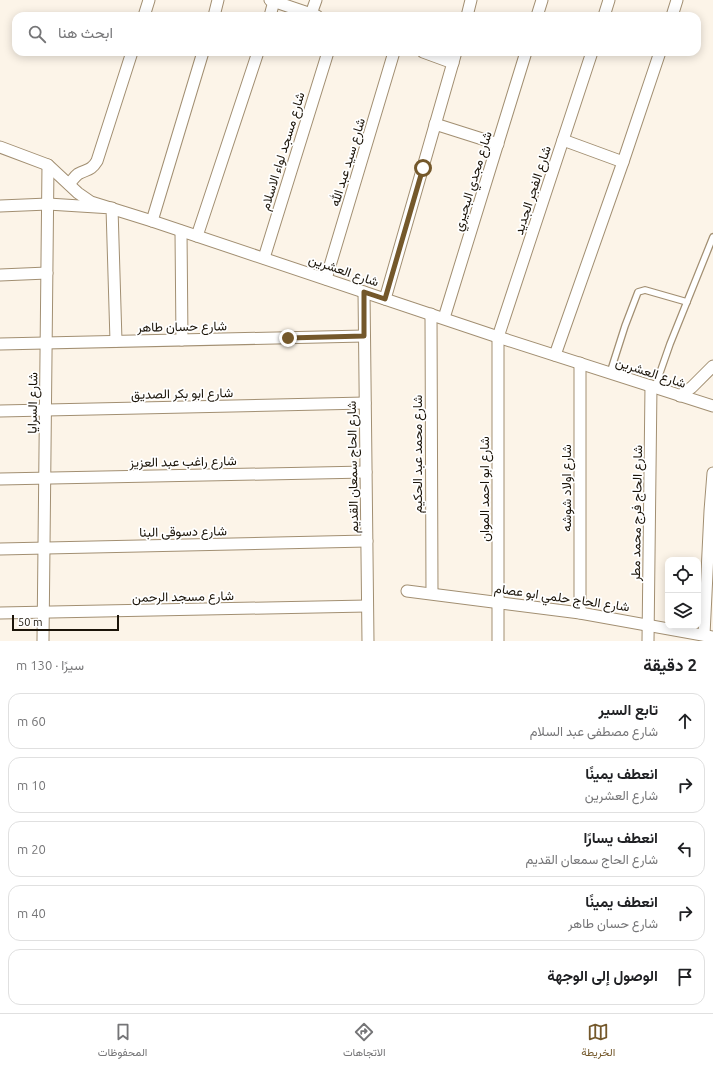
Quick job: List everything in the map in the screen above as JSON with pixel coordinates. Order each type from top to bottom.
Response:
[{"type":"street","points":[[145,12],[149,0]]},
{"type":"street","points":[[215,12],[218,0]]},
{"type":"street","points":[[314,12],[316,0]]},
{"type":"street","points":[[468,12],[471,0]]},
{"type":"street","points":[[538,12],[542,0]]},
{"type":"street","points":[[605,12],[609,0]]},
{"type":"street","points":[[673,12],[677,0]]},
{"type":"street","points":[[271,12],[272,1],[305,12]]},
{"type":"street","points":[[69,184],[80,173],[93,168],[97,161],[131,56]]},
{"type":"street","points":[[152,221],[202,56]]},
{"type":"street","points":[[197,236],[257,56]]},
{"type":"street","name":"شارع مسجد لواء الاسلام","points":[[264,258],[327,56]]},
{"type":"street","name":"شارع سيد عبد الله","points":[[326,279],[393,56]]},
{"type":"street","name":"شارع مجدي البحيري","points":[[444,318],[525,56]]},
{"type":"street","name":"شارع الفجر الجديد","points":[[498,337],[591,56]]},
{"type":"street","points":[[555,355],[659,56]]},
{"type":"street","points":[[385,299],[455,57]]},
{"type":"street","points":[[435,124],[498,144]]},
{"type":"street","points":[[563,140],[623,162]]},
{"type":"street","name":"شارع العشرين","points":[[0,147],[48,165],[78,193],[91,202],[264,258],[498,337],[713,406]]},
{"type":"street","name":"شارع السرايا","points":[[43,641],[48,165]]},
{"type":"street","points":[[0,206],[48,204],[112,208],[116,341]]},
{"type":"street","points":[[181,231],[182,340]]},
{"type":"street","points":[[0,275],[47,273]]},
{"type":"street","name":"شارع الحاج سمعان القديم","points":[[364,292],[368,641]]},
{"type":"street","name":"شارع محمد عبد الحكيم","points":[[431,314],[432,593]]},
{"type":"street","name":"شارع حسان طاهر","points":[[0,344],[364,336]]},
{"type":"street","name":"شارع ابو احمد الموان","points":[[498,337],[498,641]]},
{"type":"street","name":"شارع اولاد شوشه","points":[[580,363],[580,613]]},
{"type":"street","points":[[680,396],[692,387],[713,366]]},
{"type":"street","name":"شارع الحاج فرج محمد مطر","points":[[648,641],[653,387]]},
{"type":"street","name":"شارع ابو بكر الصديق","points":[[0,412],[365,403]]},
{"type":"street","name":"شارع راغب عبد العزيز","points":[[0,478],[366,472]]},
{"type":"street","points":[[709,636],[710,510],[713,472]]},
{"type":"street","name":"شارع دسوقى البنا","points":[[0,549],[367,541]]},
{"type":"street","name":"شارع الحاج حلمي ابو عصام","points":[[407,591],[580,613],[709,636]]},
{"type":"street","name":"شارع مسجد الرحمن","points":[[0,613],[367,606]]},
{"type":"lane","points":[[653,387],[713,237]]},
{"type":"lane","points":[[610,373],[638,292],[645,290],[687,302]]},
{"type":"route","points":[[288,338],[364,336],[364,292],[385,299],[423,168]]}]
